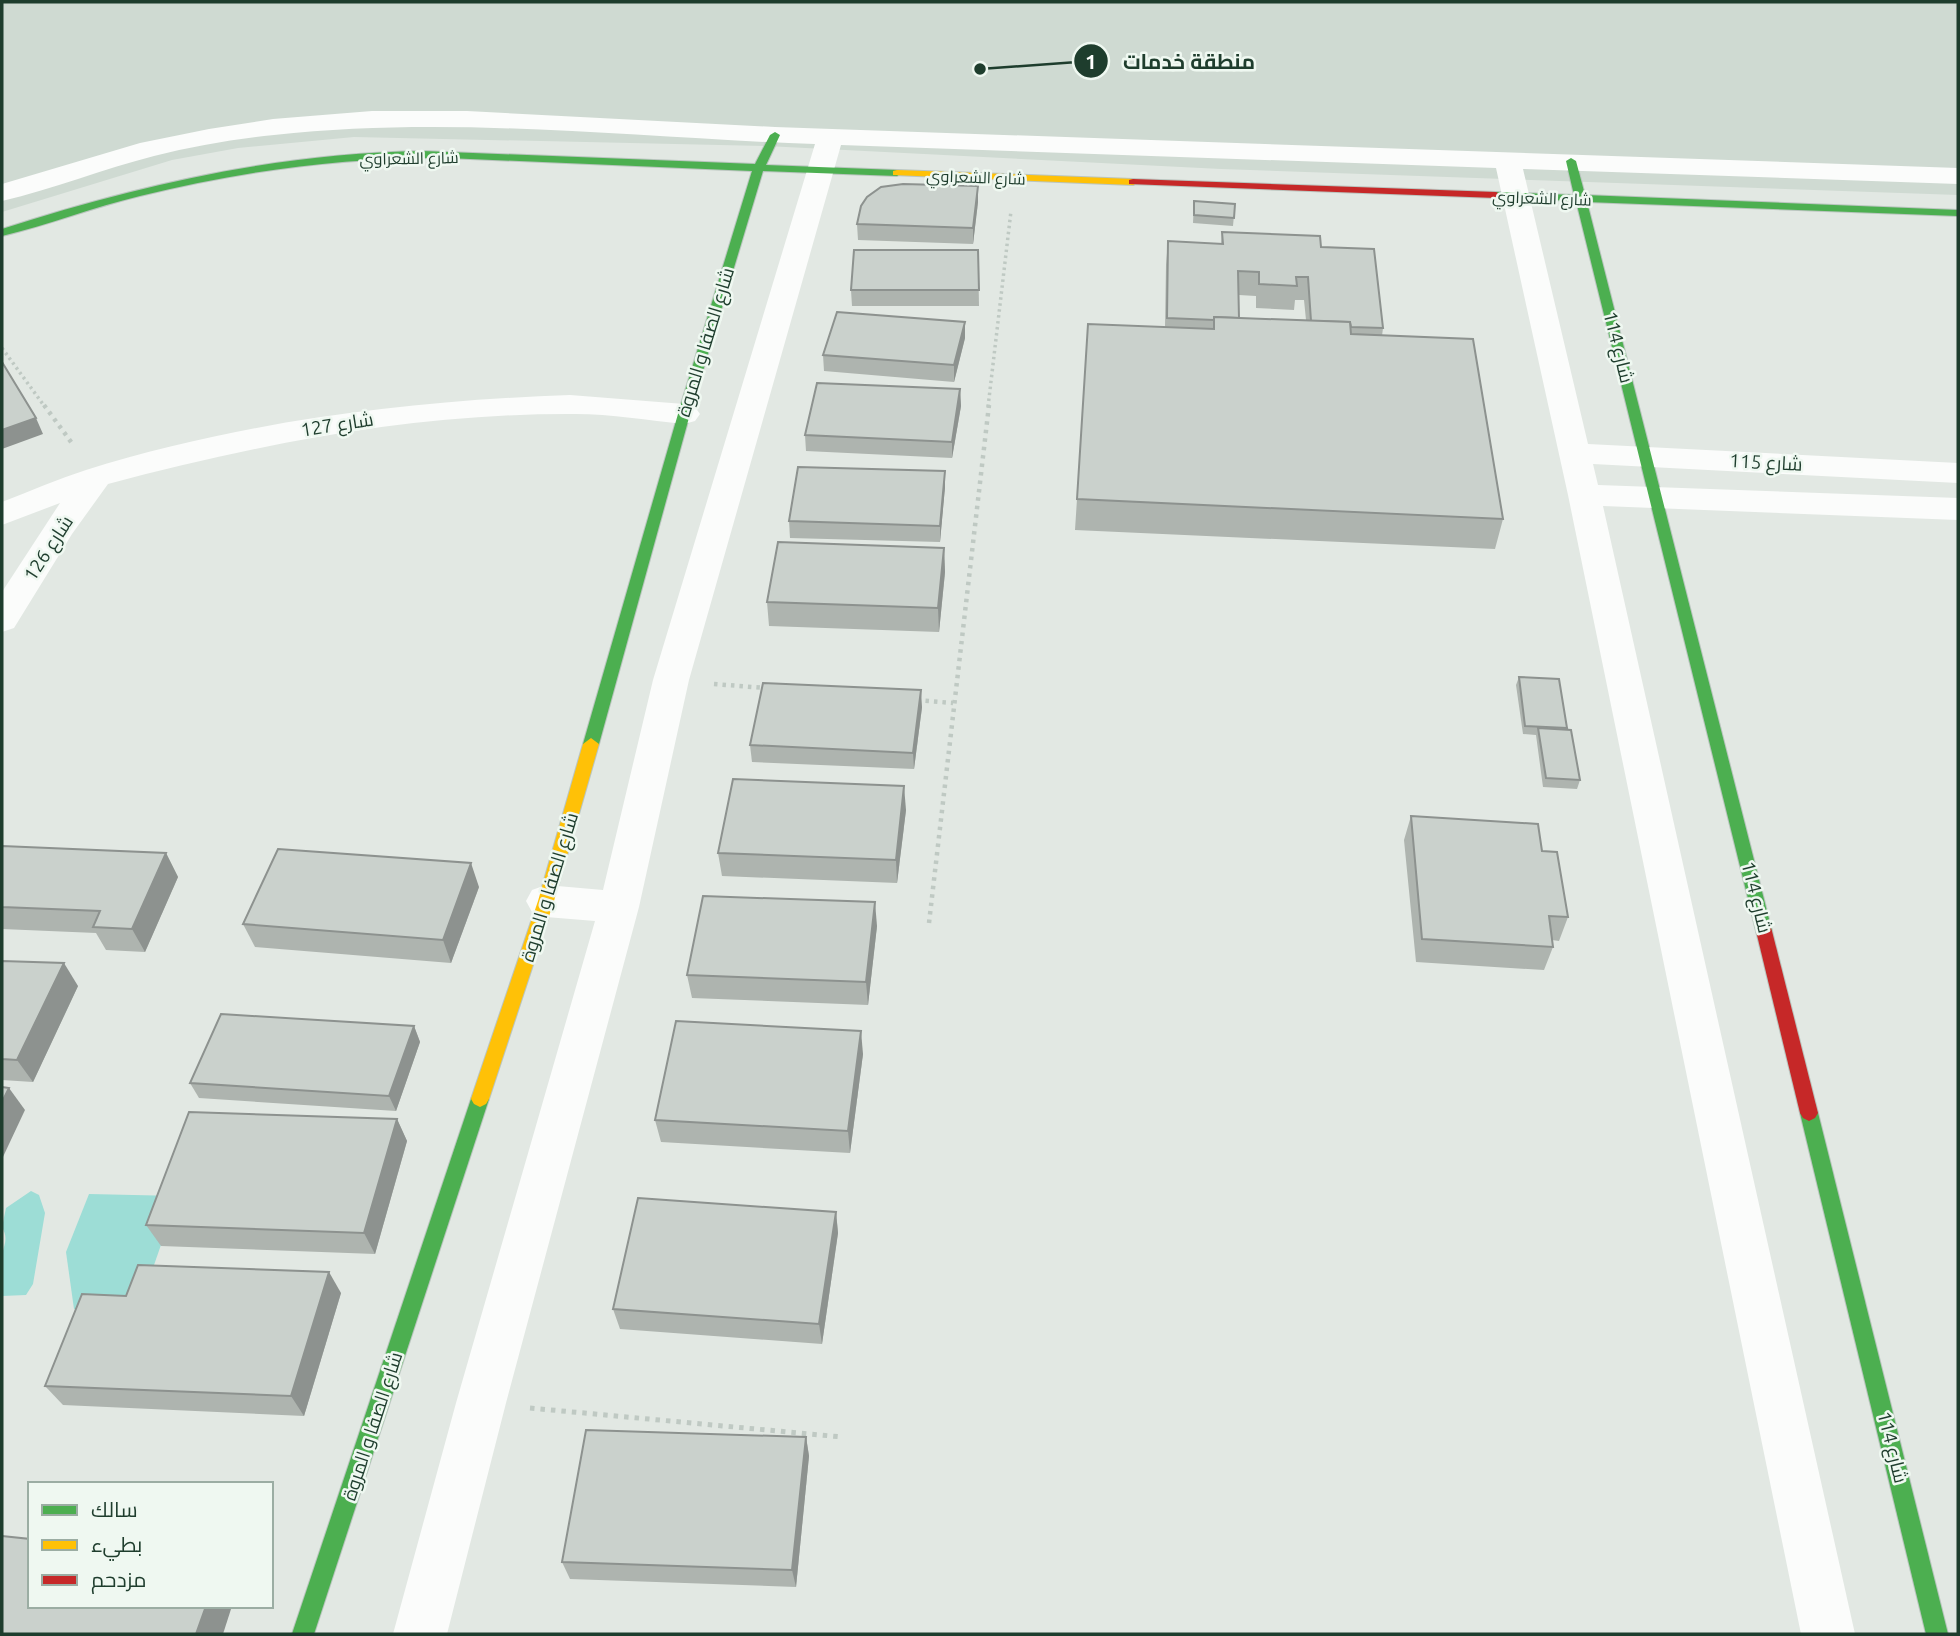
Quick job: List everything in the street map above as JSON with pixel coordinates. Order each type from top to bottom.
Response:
[{"type":"street","name":"شارع الشعراوي","points":[[2,193],[149,149],[209,137],[273,127],[359,120],[467,119],[775,135],[825,154],[1015,179],[1513,179],[1572,161],[1958,176]]},
{"type":"street","name":"شارع الصفا و المروة","points":[[303,1634],[547,901],[684,414],[758,169],[775,135]]},
{"type":"street","name":"شارع الشعراوي","points":[[2,233],[97,201],[187,180],[366,157],[455,156],[758,169],[825,154],[1513,179],[1581,199],[1958,213]]},
{"type":"street","points":[[420,1634],[481,1403],[619,907],[671,680],[825,154]]},
{"type":"street","name":"شارع 114","points":[[1572,161],[1893,1443],[1937,1634]]},
{"type":"street","points":[[1513,179],[1584,495],[1828,1634]]},
{"type":"street","name":"شارع 127","points":[[2,514],[97,477],[281,433],[379,417],[475,408],[570,404],[684,414]]},
{"type":"street","name":"شارع 115","points":[[1574,453],[1958,472]]},
{"type":"street","name":"شارع 126","points":[[2,620],[59,528],[97,477]]},
{"type":"street","name":"شارع 115","points":[[1584,495],[1958,509]]},
{"type":"street","points":[[547,901],[619,907]]},
{"type":"path","points":[[929,923],[1015,179]]},
{"type":"path","points":[[2,348],[97,477]]},
{"type":"path","points":[[671,680],[765,688]]},
{"type":"path","points":[[913,700],[953,703]]},
{"type":"path","points":[[481,1403],[842,1437]]},
{"type":"shaded area","points":[[2,2],[1958,2],[1958,195],[1221,169],[766,146],[354,137],[238,148],[172,160],[2,212]]},
{"type":"water","points":[[31,1191],[39,1195],[45,1213],[33,1284],[26,1295],[2,1296],[1,1259],[5,1237],[2,1227],[6,1208]]},
{"type":"water","points":[[89,1194],[178,1196],[138,1311],[74,1309],[66,1252]]},
{"type":"building","points":[[903,184],[978,186],[973,228],[857,224],[861,206],[867,197],[881,187]]},
{"type":"building","points":[[1194,201],[1235,204],[1234,218],[1194,215]]},
{"type":"building","points":[[1222,232],[1320,236],[1321,247],[1374,249],[1383,328],[1351,327],[1350,322],[1311,321],[1308,277],[1296,277],[1297,286],[1259,284],[1259,272],[1238,271],[1239,318],[1167,318],[1168,241],[1223,244]]},
{"type":"building","points":[[854,250],[978,250],[979,290],[851,290]]},
{"type":"building","points":[[837,312],[965,322],[954,365],[823,355]]},
{"type":"building","points":[[1214,317],[1350,322],[1351,334],[1473,339],[1503,519],[1077,499],[1088,324],[1214,329]]},
{"type":"building","points":[[2,362],[36,418],[2,430]]},
{"type":"building","points":[[817,383],[960,389],[952,442],[805,435]]},
{"type":"building","points":[[798,467],[945,471],[940,526],[789,521]]},
{"type":"building","points":[[778,542],[944,548],[938,608],[767,602]]},
{"type":"building","points":[[1519,677],[1559,679],[1567,728],[1525,726]]},
{"type":"building","points":[[763,683],[921,690],[913,753],[750,745]]},
{"type":"building","points":[[1538,728],[1571,730],[1580,780],[1546,778]]},
{"type":"building","points":[[733,779],[904,786],[896,860],[718,853]]},
{"type":"building","points":[[1411,816],[1538,824],[1542,851],[1557,852],[1568,917],[1549,916],[1553,947],[1422,939]]},
{"type":"building","points":[[2,846],[166,853],[132,929],[93,927],[100,911],[2,907]]},
{"type":"building","points":[[278,849],[471,863],[443,940],[243,924]]},
{"type":"building","points":[[703,896],[875,902],[866,982],[687,975]]},
{"type":"building","points":[[2,961],[64,963],[17,1060],[2,1059]]},
{"type":"building","points":[[221,1014],[414,1026],[389,1096],[190,1083]]},
{"type":"building","points":[[676,1021],[861,1031],[848,1131],[655,1120]]},
{"type":"building","points":[[2,1087],[9,1088],[2,1102]]},
{"type":"building","points":[[189,1112],[397,1119],[364,1233],[146,1225]]},
{"type":"building","points":[[638,1198],[836,1212],[819,1324],[613,1309]]},
{"type":"building","points":[[138,1265],[329,1272],[291,1396],[45,1386],[82,1294],[126,1296]]},
{"type":"building","points":[[586,1430],[806,1437],[792,1570],[562,1562]]},
{"type":"building","points":[[2,1536],[28,1539],[28,1608],[205,1608],[196,1634],[2,1634]]},
{"type":"traffic: fast","points":[[591,744],[684,414],[758,169],[775,135]]},
{"type":"traffic: fast","points":[[2,233],[93,205],[185,182],[279,166],[374,156],[472,156],[897,173]]},
{"type":"traffic: fast","points":[[1571,161],[1764,931]]},
{"type":"traffic: fast","points":[[1496,195],[1958,213]]},
{"type":"traffic: fast","points":[[303,1634],[480,1099]]},
{"type":"traffic: fast","points":[[1809,1113],[1937,1634]]},
{"type":"traffic: slow","points":[[897,173],[1133,182]]},
{"type":"traffic: slow","points":[[480,1099],[546,901],[591,744]]},
{"type":"traffic: jam","points":[[1133,182],[1496,195]]},
{"type":"traffic: jam","points":[[1764,931],[1809,1113]]},
{"type":"place","name":"منطقة خدمات","points":[[980,69]]}]
